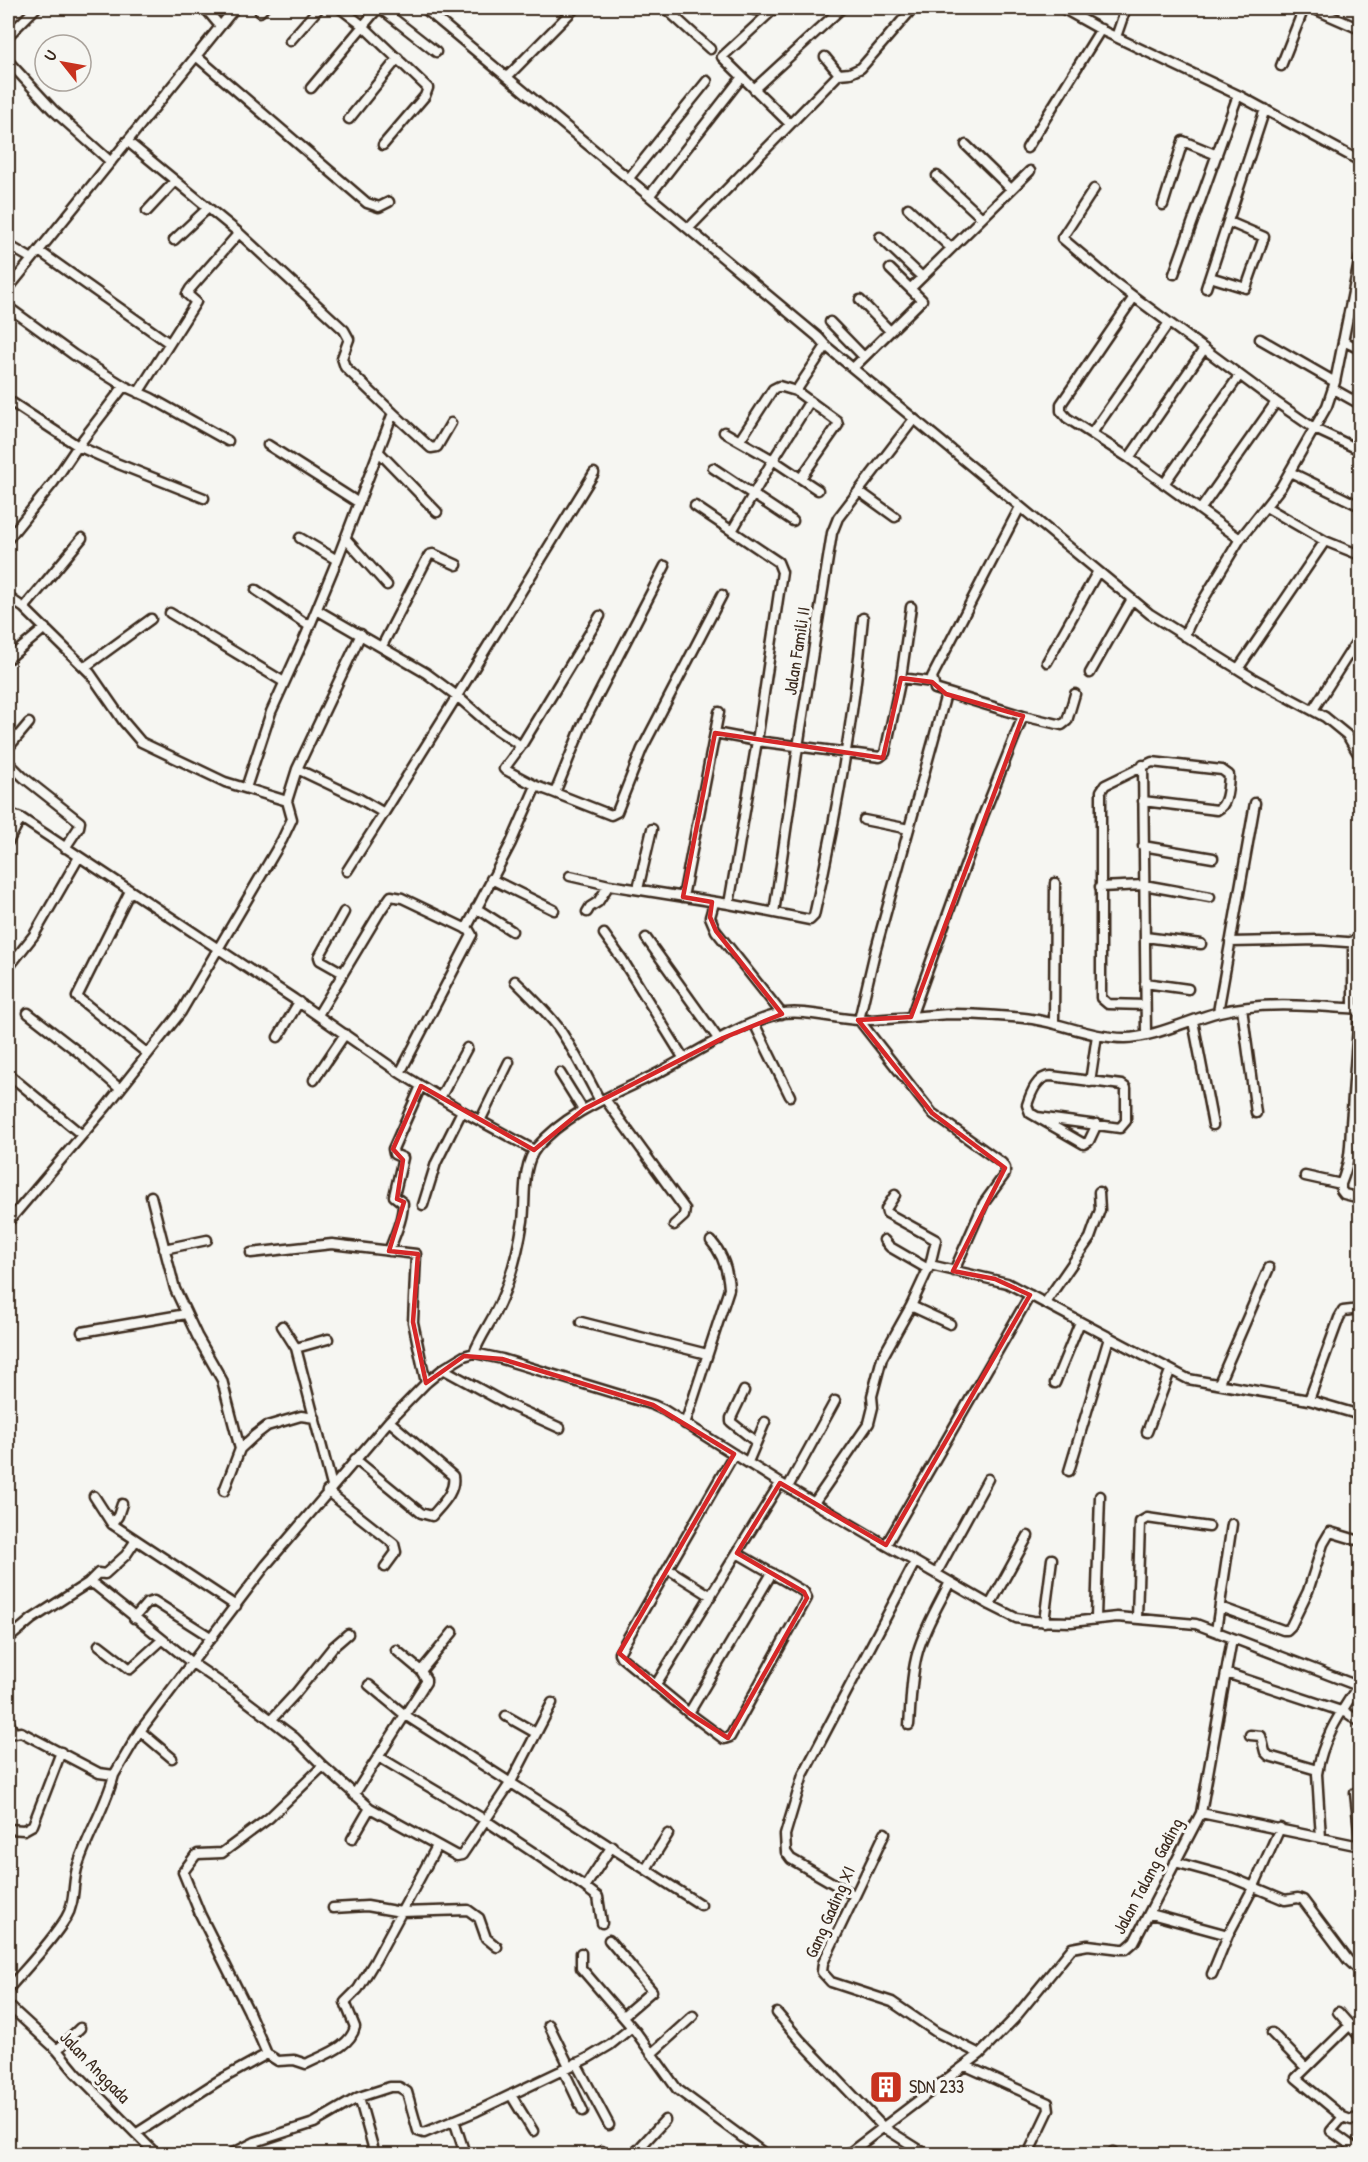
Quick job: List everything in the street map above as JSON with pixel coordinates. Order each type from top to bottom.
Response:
[{"type":"street","points":[[8,36],[36,8]]},
{"type":"street","points":[[204,8],[220,26]]},
{"type":"street","points":[[8,289],[111,162],[132,145],[220,26],[236,8]]},
{"type":"street","points":[[290,41],[319,8]]},
{"type":"street","points":[[340,8],[398,58],[426,85],[428,90],[383,145]]},
{"type":"street","points":[[311,88],[362,25],[379,8],[436,52]]},
{"type":"street","points":[[424,8],[650,195],[826,346],[1132,599],[1164,624],[1238,669],[1313,710],[1347,735],[1360,750]]},
{"type":"street","points":[[507,77],[575,8]]},
{"type":"street","points":[[665,8],[710,49]]},
{"type":"street","points":[[775,8],[722,57],[790,124]]},
{"type":"street","points":[[754,89],[842,8]]},
{"type":"street","points":[[689,228],[839,74],[850,74],[861,68],[913,8]]},
{"type":"street","points":[[1062,8],[1116,37],[1238,95],[1360,162]]},
{"type":"street","points":[[1116,37],[1126,8]]},
{"type":"street","points":[[1281,66],[1304,8]]},
{"type":"street","points":[[1312,8],[1360,29]]},
{"type":"street","points":[[1027,148],[1101,29]]},
{"type":"street","points":[[825,57],[839,74]]},
{"type":"street","points":[[198,58],[367,202],[379,207],[389,202]]},
{"type":"street","points":[[349,119],[398,58]]},
{"type":"street","points":[[8,61],[53,110],[111,162]]},
{"type":"street","points":[[650,195],[742,77]]},
{"type":"street","points":[[629,178],[707,81]]},
{"type":"street","points":[[1174,274],[1238,95]]},
{"type":"street","points":[[1206,288],[1265,109]]},
{"type":"street","points":[[1162,205],[1183,141],[1217,155]]},
{"type":"street","points":[[132,145],[239,233],[344,330],[349,339],[342,358],[345,367],[431,448],[437,447],[451,423]]},
{"type":"street","points":[[966,145],[1011,189]]},
{"type":"street","points":[[911,288],[1030,171]]},
{"type":"street","points":[[938,176],[982,218]]},
{"type":"street","points":[[147,211],[175,181]]},
{"type":"street","points":[[1094,189],[1062,238],[1168,324],[1239,376],[1315,429],[1360,450]]},
{"type":"street","points":[[174,240],[208,208]]},
{"type":"street","points":[[908,208],[951,248]]},
{"type":"street","points":[[8,210],[8,215]]},
{"type":"street","points":[[1210,277],[1246,288],[1264,237],[1229,222]]},
{"type":"street","points":[[138,393],[196,302],[187,294],[190,289],[239,233]]},
{"type":"street","points":[[880,237],[922,278]]},
{"type":"street","points":[[8,245],[32,260]]},
{"type":"street","points":[[40,252],[169,343]]},
{"type":"street","points":[[1184,636],[1240,539],[1281,488],[1315,429],[1334,386],[1343,341],[1356,299],[1360,256]]},
{"type":"street","points":[[853,368],[922,300],[890,269]]},
{"type":"street","points":[[1134,297],[1061,404],[1061,411],[1063,415],[1128,458],[1240,539]]},
{"type":"street","points":[[860,300],[890,331]]},
{"type":"street","points":[[8,307],[74,355],[124,386],[228,441]]},
{"type":"street","points":[[830,322],[864,357]]},
{"type":"street","points":[[1092,433],[1168,324]]},
{"type":"street","points":[[1260,339],[1360,404]]},
{"type":"street","points":[[1343,341],[1360,349]]},
{"type":"street","points":[[796,391],[826,346]]},
{"type":"street","points":[[1128,458],[1204,349]]},
{"type":"street","points":[[1164,484],[1239,376]]},
{"type":"street","points":[[8,539],[53,483],[124,386]]},
{"type":"street","points":[[740,440],[773,389],[779,386],[796,391],[837,421],[838,425],[801,478]]},
{"type":"street","points":[[8,400],[78,446],[204,498]]},
{"type":"street","points":[[732,531],[810,401]]},
{"type":"street","points":[[1200,510],[1276,402]]},
{"type":"street","points":[[246,788],[271,712],[317,610],[393,413]]},
{"type":"street","name":"Jalan Famili II","points":[[774,913],[832,533],[838,518],[914,419]]},
{"type":"street","points":[[724,432],[773,460],[818,490]]},
{"type":"street","points":[[268,445],[359,503]]},
{"type":"street","points":[[378,451],[437,512]]},
{"type":"street","points":[[713,468],[793,521]]},
{"type":"street","points":[[1290,472],[1360,506]]},
{"type":"street","points":[[347,871],[594,473]]},
{"type":"street","points":[[859,491],[896,517]]},
{"type":"street","points":[[695,506],[778,562],[782,572],[757,741],[729,904]]},
{"type":"street","points":[[1020,507],[936,669],[932,682],[935,689],[946,694],[1058,725],[1065,724],[1075,694]]},
{"type":"street","points":[[1266,507],[1325,541],[1360,555]]},
{"type":"street","points":[[24,608],[82,538]]},
{"type":"street","points":[[300,538],[337,560]]},
{"type":"street","points":[[345,538],[387,585]]},
{"type":"street","points":[[1238,669],[1325,541]]},
{"type":"street","points":[[382,646],[429,555],[433,554],[457,565]]},
{"type":"street","points":[[555,793],[582,726],[665,566]]},
{"type":"street","points":[[1047,662],[1098,571]]},
{"type":"street","points":[[256,590],[309,626]]},
{"type":"street","points":[[600,616],[521,746],[504,769],[536,786],[611,815],[617,812],[642,749],[722,595]]},
{"type":"street","points":[[8,597],[24,608],[85,667],[141,742],[206,774],[287,801]]},
{"type":"street","points":[[1090,673],[1132,599]]},
{"type":"street","points":[[715,733],[798,747],[880,757],[883,755],[901,678],[911,607]]},
{"type":"street","points":[[317,610],[426,673],[490,725],[521,746]]},
{"type":"street","points":[[170,613],[284,682]]},
{"type":"street","points":[[570,876],[609,885],[638,888],[810,920],[814,916],[832,836],[860,657],[863,618]]},
{"type":"street","points":[[85,667],[151,620]]},
{"type":"street","points":[[8,659],[45,628]]},
{"type":"street","points":[[8,1222],[120,1089],[181,1012],[288,829],[292,819],[287,801],[297,769],[361,634]]},
{"type":"street","points":[[1313,710],[1360,636]]},
{"type":"street","points":[[901,678],[932,682]]},
{"type":"street","points":[[859,1020],[874,956],[946,694]]},
{"type":"street","points":[[683,897],[719,712]]},
{"type":"street","points":[[911,1017],[983,816],[1023,716]]},
{"type":"street","points":[[8,748],[29,723]]},
{"type":"street","points":[[8,762],[23,777],[80,822],[65,848]]},
{"type":"street","points":[[1143,801],[1216,810],[1222,808],[1225,803],[1229,775],[1222,770],[1152,762],[1105,785],[1101,791],[1101,998],[1108,1004],[1145,1005]]},
{"type":"street","points":[[1143,765],[1146,1034]]},
{"type":"street","points":[[297,769],[384,813]]},
{"type":"street","points":[[466,929],[511,843],[536,786]]},
{"type":"street","points":[[1218,1012],[1255,803]]},
{"type":"street","points":[[8,813],[21,818],[219,948],[400,1073],[462,1111],[534,1150]]},
{"type":"street","points":[[8,842],[21,818]]},
{"type":"street","points":[[864,820],[909,829]]},
{"type":"street","points":[[638,888],[652,829]]},
{"type":"street","points":[[1143,846],[1213,858]]},
{"type":"street","points":[[8,968],[34,935],[79,857]]},
{"type":"street","points":[[491,879],[554,910]]},
{"type":"street","points":[[1054,1023],[1055,883]]},
{"type":"street","points":[[587,912],[600,899],[609,885]]},
{"type":"street","points":[[1100,887],[1144,885],[1210,897]]},
{"type":"street","points":[[130,891],[77,997],[148,1054]]},
{"type":"street","points":[[318,1015],[387,899],[391,896],[402,898],[471,932],[472,935],[400,1073]]},
{"type":"street","points":[[714,903],[710,917],[716,931],[782,1014]]},
{"type":"street","points":[[476,908],[495,918],[512,931]]},
{"type":"street","points":[[343,973],[320,960],[319,957],[344,912]]},
{"type":"street","points":[[604,934],[684,1059]]},
{"type":"street","points":[[1144,937],[1201,944]]},
{"type":"street","points":[[646,938],[719,1040]]},
{"type":"street","points":[[1230,942],[1357,942],[1358,1009],[1351,1119],[1352,1140],[1341,1190],[1344,1194],[1360,1198]]},
{"type":"street","points":[[515,981],[540,1005],[557,1026],[603,1100],[685,1209],[684,1216],[674,1225]]},
{"type":"street","points":[[1145,982],[1188,989]]},
{"type":"street","points":[[278,1037],[299,1002]]},
{"type":"street","points":[[474,1353],[495,1313],[513,1270],[523,1221],[527,1171],[534,1150],[557,1127],[583,1110],[754,1023],[782,1014],[859,1020],[952,1014],[993,1015],[1054,1023],[1097,1035],[1129,1038],[1218,1012],[1242,1008],[1282,1005],[1358,1009]]},
{"type":"street","points":[[1242,1008],[1256,1113]]},
{"type":"street","points":[[28,1013],[77,1051],[120,1089]]},
{"type":"street","points":[[859,1020],[932,1113],[1002,1163],[1005,1168],[1005,1174],[984,1203],[954,1271]]},
{"type":"street","points":[[1193,1021],[1213,1125]]},
{"type":"street","points":[[754,1023],[790,1096]]},
{"type":"street","points":[[314,1080],[345,1034]]},
{"type":"street","points":[[1090,1082],[1097,1035]]},
{"type":"street","points":[[440,1098],[466,1048]]},
{"type":"street","points":[[480,1121],[508,1062]]},
{"type":"street","points":[[560,1073],[583,1110]]},
{"type":"street","points":[[8,1074],[82,1135]]},
{"type":"street","points":[[1037,1117],[1120,1128],[1126,1121],[1127,1092],[1122,1085],[1045,1076],[1039,1080],[1027,1105],[1030,1113],[1084,1144],[1089,1141],[1097,1125]]},
{"type":"street","points":[[388,1251],[399,1224],[403,1206],[394,1193],[403,1158],[394,1154],[393,1149],[421,1086]]},
{"type":"street","points":[[423,1205],[436,1163],[462,1111]]},
{"type":"street","points":[[1305,1176],[1341,1184]]},
{"type":"street","points":[[1045,1303],[1090,1238],[1100,1210],[1099,1192]]},
{"type":"street","points":[[814,1503],[869,1423],[872,1413],[872,1396],[882,1358],[911,1306],[929,1267],[936,1240],[887,1213],[886,1209],[895,1195]]},
{"type":"street","points":[[151,1197],[175,1289],[222,1380],[240,1449]]},
{"type":"street","points":[[164,1249],[207,1240]]},
{"type":"street","points":[[884,1240],[890,1248],[929,1267],[995,1279],[1030,1295],[1188,1379],[1309,1400],[1360,1415]]},
{"type":"street","points":[[685,1424],[729,1289],[728,1276],[716,1246],[711,1241]]},
{"type":"street","points":[[251,1253],[332,1244],[414,1253],[417,1257],[413,1322],[426,1383]]},
{"type":"street","points":[[1219,1383],[1269,1268]]},
{"type":"street","points":[[886,1545],[1030,1295]]},
{"type":"street","points":[[911,1306],[950,1324]]},
{"type":"street","points":[[1309,1400],[1339,1318],[1343,1311],[1360,1309]]},
{"type":"street","points":[[82,1332],[186,1314]]},
{"type":"street","points":[[581,1322],[707,1354]]},
{"type":"street","points":[[1055,1383],[1080,1322]]},
{"type":"street","points":[[282,1326],[296,1348],[315,1418],[330,1489],[397,1548],[385,1568]]},
{"type":"street","points":[[1069,1471],[1109,1338]]},
{"type":"street","points":[[296,1348],[328,1339]]},
{"type":"street","points":[[8,1989],[58,1929],[72,1906],[74,1879],[78,1864],[109,1796],[114,1775],[140,1731],[266,1565],[355,1459],[426,1383],[443,1369],[464,1356],[474,1353],[502,1359],[653,1405],[814,1503],[1016,1618],[1044,1622],[1071,1622],[1096,1618],[1137,1618],[1196,1624],[1359,1684],[1326,1738],[1317,1770],[1321,1835]]},
{"type":"street","points":[[443,1369],[507,1404],[560,1428]]},
{"type":"street","points":[[1147,1432],[1170,1371]]},
{"type":"street","points":[[744,1391],[731,1422],[756,1442]]},
{"type":"street","points":[[655,1686],[835,1401]]},
{"type":"street","points":[[224,1491],[240,1449],[254,1436],[267,1426],[301,1416],[315,1418]]},
{"type":"street","points":[[355,1459],[421,1513],[432,1516],[444,1502],[453,1486],[453,1476],[389,1421]]},
{"type":"street","points":[[748,1462],[765,1422]]},
{"type":"street","points":[[734,1454],[619,1653],[655,1686],[721,1738],[730,1737],[807,1598],[804,1592],[737,1553]]},
{"type":"street","points":[[936,1574],[988,1479]]},
{"type":"street","points":[[94,1496],[112,1524],[236,1606]]},
{"type":"street","points":[[1096,1618],[1100,1497]]},
{"type":"street","points":[[112,1524],[122,1504]]},
{"type":"street","points":[[1137,1618],[1140,1522],[1147,1518],[1209,1527]]},
{"type":"street","points":[[1216,1631],[1232,1524]]},
{"type":"street","points":[[1220,1607],[1287,1630],[1308,1591],[1323,1544],[1329,1533],[1360,1541]]},
{"type":"street","points":[[990,1605],[1028,1536]]},
{"type":"street","points":[[8,1639],[32,1619],[88,1583],[98,1574],[105,1574],[126,1555],[136,1540]]},
{"type":"street","points":[[1044,1622],[1052,1559]]},
{"type":"street","points":[[855,1896],[790,1859],[786,1852],[785,1834],[803,1775],[915,1562]]},
{"type":"street","points":[[668,1569],[711,1596]]},
{"type":"street","points":[[688,1713],[772,1573]]},
{"type":"street","points":[[909,1725],[918,1650],[924,1633],[950,1582]]},
{"type":"street","points":[[88,1583],[95,1585],[192,1663],[295,1738],[370,1808],[459,1856],[511,1782],[552,1703]]},
{"type":"street","points":[[134,1618],[147,1603],[154,1600],[212,1638]]},
{"type":"street","points":[[421,1671],[453,1632]]},
{"type":"street","points":[[271,1720],[333,1647],[348,1634]]},
{"type":"street","name":"Jalan Talang Gading","points":[[848,2154],[980,2054],[1014,2019],[1067,1952],[1080,1945],[1126,1949],[1134,1942],[1151,1914],[1201,1813],[1232,1639]]},
{"type":"street","points":[[99,1645],[130,1669],[162,1640]]},
{"type":"street","points":[[354,1795],[426,1682],[421,1671],[396,1650]]},
{"type":"street","points":[[1226,1674],[1347,1713],[1360,1722]]},
{"type":"street","points":[[369,1685],[405,1715],[702,1905]]},
{"type":"street","points":[[506,1716],[536,1733]]},
{"type":"street","points":[[8,1720],[10,1733],[21,1732],[99,1773],[114,1775]]},
{"type":"street","points":[[140,1731],[172,1758]]},
{"type":"street","points":[[1250,1735],[1261,1736],[1265,1752],[1269,1756],[1317,1770]]},
{"type":"street","points":[[8,1829],[24,1830],[33,1825],[61,1752]]},
{"type":"street","points":[[379,1757],[485,1820],[585,1887],[598,1897],[602,1923]]},
{"type":"street","points":[[323,1766],[269,1818],[222,1853],[198,1854],[183,1872],[200,1914],[248,2010],[267,2054],[278,2061],[294,2060],[306,2064],[334,2050],[350,2038],[355,2027],[345,2002],[358,1989],[437,1846]]},
{"type":"street","points":[[1355,1793],[1360,1839]]},
{"type":"street","points":[[352,1839],[370,1808]]},
{"type":"street","points":[[1201,1813],[1321,1835],[1360,1846]]},
{"type":"street","points":[[1212,1974],[1228,1935],[1254,1886],[1280,1828]]},
{"type":"street","name":"Gang Gading XI","points":[[885,1833],[823,1963],[823,1976],[831,1982],[892,2002],[936,2032],[980,2054]]},
{"type":"street","points":[[646,1869],[668,1834]]},
{"type":"street","points":[[585,1887],[612,1846]]},
{"type":"street","points":[[1175,1862],[1230,1877],[1285,1900],[1298,1898],[1303,1900],[1348,1960],[1360,1971]]},
{"type":"street","points":[[333,1908],[367,1906],[401,1912],[468,1910],[479,1918],[486,1938],[496,1947]]},
{"type":"street","points":[[1151,1914],[1228,1935]]},
{"type":"street","points":[[609,1940],[652,1991],[622,2016]]},
{"type":"street","points":[[581,1953],[580,1968],[632,2027],[677,2089],[765,2154]]},
{"type":"street","name":"Jalan Anggada","points":[[8,2005],[57,2050],[76,2073],[156,2154]]},
{"type":"street","points":[[1338,2012],[1360,2037]]},
{"type":"street","points":[[777,2013],[883,2127],[926,2154]]},
{"type":"street","points":[[651,2054],[693,2016]]},
{"type":"street","points":[[549,2025],[569,2066],[609,2125]]},
{"type":"street","points":[[1350,2025],[1296,2078],[1343,2117],[1359,2120]]},
{"type":"street","points":[[231,2154],[255,2142],[314,2123],[359,2097],[390,2087],[402,2088],[407,2092],[418,2131],[421,2133],[511,2096],[610,2045],[632,2027]]},
{"type":"street","points":[[57,2050],[80,2028]]},
{"type":"street","points":[[1272,2033],[1306,2068]]},
{"type":"street","points":[[137,2133],[218,2081],[267,2054]]},
{"type":"street","points":[[569,2066],[583,2111]]},
{"type":"street","points":[[966,2066],[1048,2103],[1049,2110],[1028,2154]]},
{"type":"street","points":[[511,2096],[533,2131]]},
{"type":"street","points":[[359,2097],[375,2154]]},
{"type":"street","points":[[1343,2117],[1331,2132],[1360,2152]]},
{"type":"street","points":[[454,2120],[465,2154]]},
{"type":"street","points":[[634,2154],[665,2120]]},
{"type":"street","points":[[255,2142],[257,2154]]},
{"type":"highlighted area","points":[[901,678],[932,682],[946,694],[1023,716],[911,1017],[858,1020],[932,1113],[1005,1168],[953,1271],[995,1279],[1030,1295],[886,1545],[780,1483],[737,1553],[804,1592],[807,1598],[728,1738],[689,1713],[619,1653],[734,1454],[653,1405],[502,1359],[464,1356],[426,1383],[413,1322],[418,1254],[389,1251],[404,1202],[397,1199],[403,1160],[393,1149],[421,1086],[534,1150],[584,1109],[723,1038],[782,1014],[716,931],[710,917],[712,902],[683,897],[715,733],[883,758]]},
{"type":"place","name":"SDN 233","points":[[886,2087]]}]
